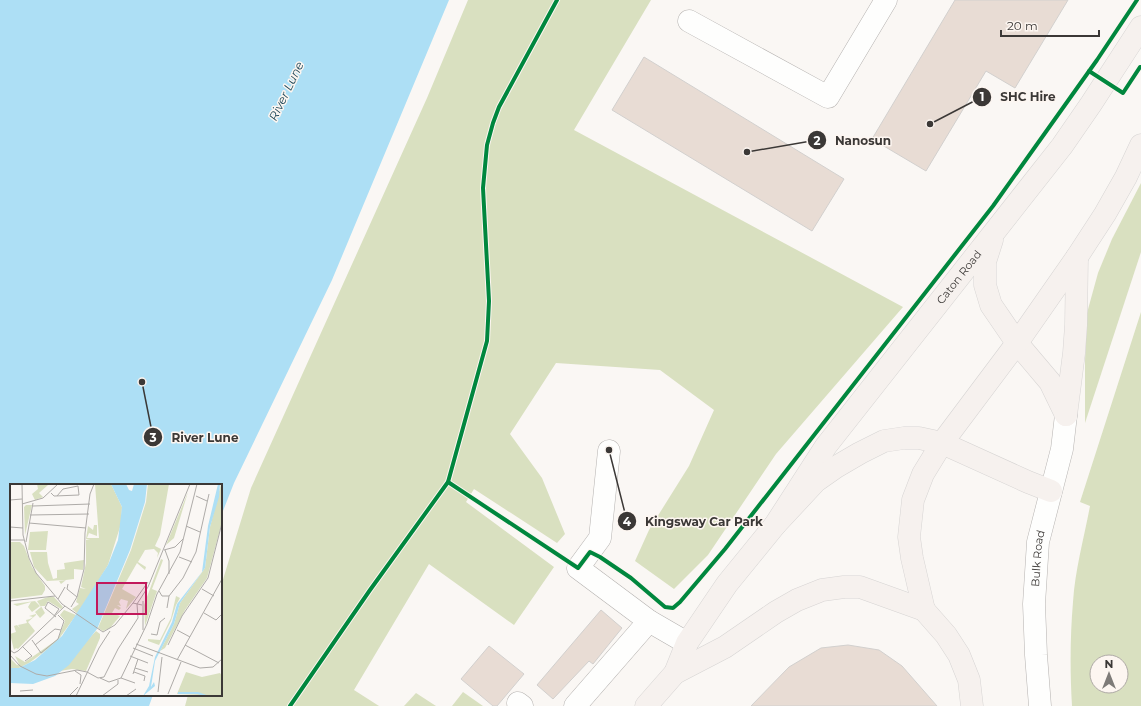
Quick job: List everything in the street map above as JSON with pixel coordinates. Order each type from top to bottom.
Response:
[{"type":"main road","name":"Caton Road","points":[[775,525],[826,446],[1062,146],[1141,27]]},
{"type":"main road","points":[[972,706],[969,680],[959,655],[946,635],[924,610],[912,558],[909,537],[913,500],[923,474],[942,443],[1017,343],[1078,257],[1126,178],[1141,145]]},
{"type":"main road","points":[[994,232],[985,262],[985,285],[991,305],[1017,343],[1050,382],[1066,414]]},
{"type":"main road","points":[[1066,414],[1074,353],[1078,257]]},
{"type":"main road","points":[[646,706],[675,673],[687,643],[727,584],[775,525],[816,481],[860,453],[884,441],[904,438],[920,438],[942,443],[1051,491]]},
{"type":"main road","points":[[675,673],[725,647],[776,612],[797,600],[822,590],[844,587],[860,587],[924,610]]},
{"type":"street","points":[[688,21],[828,97],[886,0]]},
{"type":"street","name":"Bulk Road","points":[[1040,706],[1034,604],[1038,542],[1062,449],[1066,414]]},
{"type":"street","points":[[609,451],[600,538],[578,568],[649,621],[687,643]]},
{"type":"street","points":[[575,706],[649,621]]},
{"type":"green space","points":[[468,0],[651,0],[574,130],[903,307],[776,454],[708,555],[674,589],[635,561],[649,530],[689,466],[714,410],[660,370],[556,363],[510,434],[542,478],[565,534],[557,543],[474,489],[466,502],[554,567],[514,625],[429,564],[354,690],[379,706],[185,706],[188,696],[222,696],[222,583],[251,488],[427,98]]},
{"type":"green space","points":[[1141,183],[1141,252],[1085,423],[1087,313],[1098,273],[1112,239]]},
{"type":"green space","points":[[1141,312],[1141,706],[1072,706],[1071,641],[1074,590],[1090,506],[1080,502]]},
{"type":"green space","points":[[463,692],[483,706],[452,706]]},
{"type":"green space","points":[[416,693],[436,706],[404,706]]},
{"type":"water","name":"River Lune","points":[[0,0],[449,0],[332,280],[234,483],[222,513],[222,484],[10,484],[10,696],[153,696],[149,706],[0,706]]},
{"type":"building","points":[[955,0],[1068,0],[1015,88],[986,71],[926,171],[872,139]]},
{"type":"building","points":[[644,57],[844,179],[812,231],[612,110]]},
{"type":"building","points":[[601,610],[622,628],[593,664],[589,661],[553,699],[537,685]]},
{"type":"building","points":[[848,645],[879,650],[902,666],[937,706],[751,706],[789,667],[821,648]]},
{"type":"building","points":[[489,646],[524,674],[497,706],[493,706],[461,679]]},
{"type":"cycle path","points":[[290,706],[370,590],[448,482],[487,341],[489,301],[483,188],[487,145],[499,107],[557,0]]},
{"type":"cycle path","points":[[448,482],[578,568],[590,552],[631,578],[665,607],[673,608],[680,602],[725,549],[993,206],[1097,60],[1137,0]]},
{"type":"cycle path","points":[[1089,71],[1123,93],[1141,67]]},
{"type":"place","name":"SHC Hire","points":[[930,124]]},
{"type":"place","name":"Nanosun","points":[[747,152]]},
{"type":"place","name":"River Lune","points":[[142,382]]},
{"type":"place","name":"Kingsway Car Park","points":[[609,450]]}]
